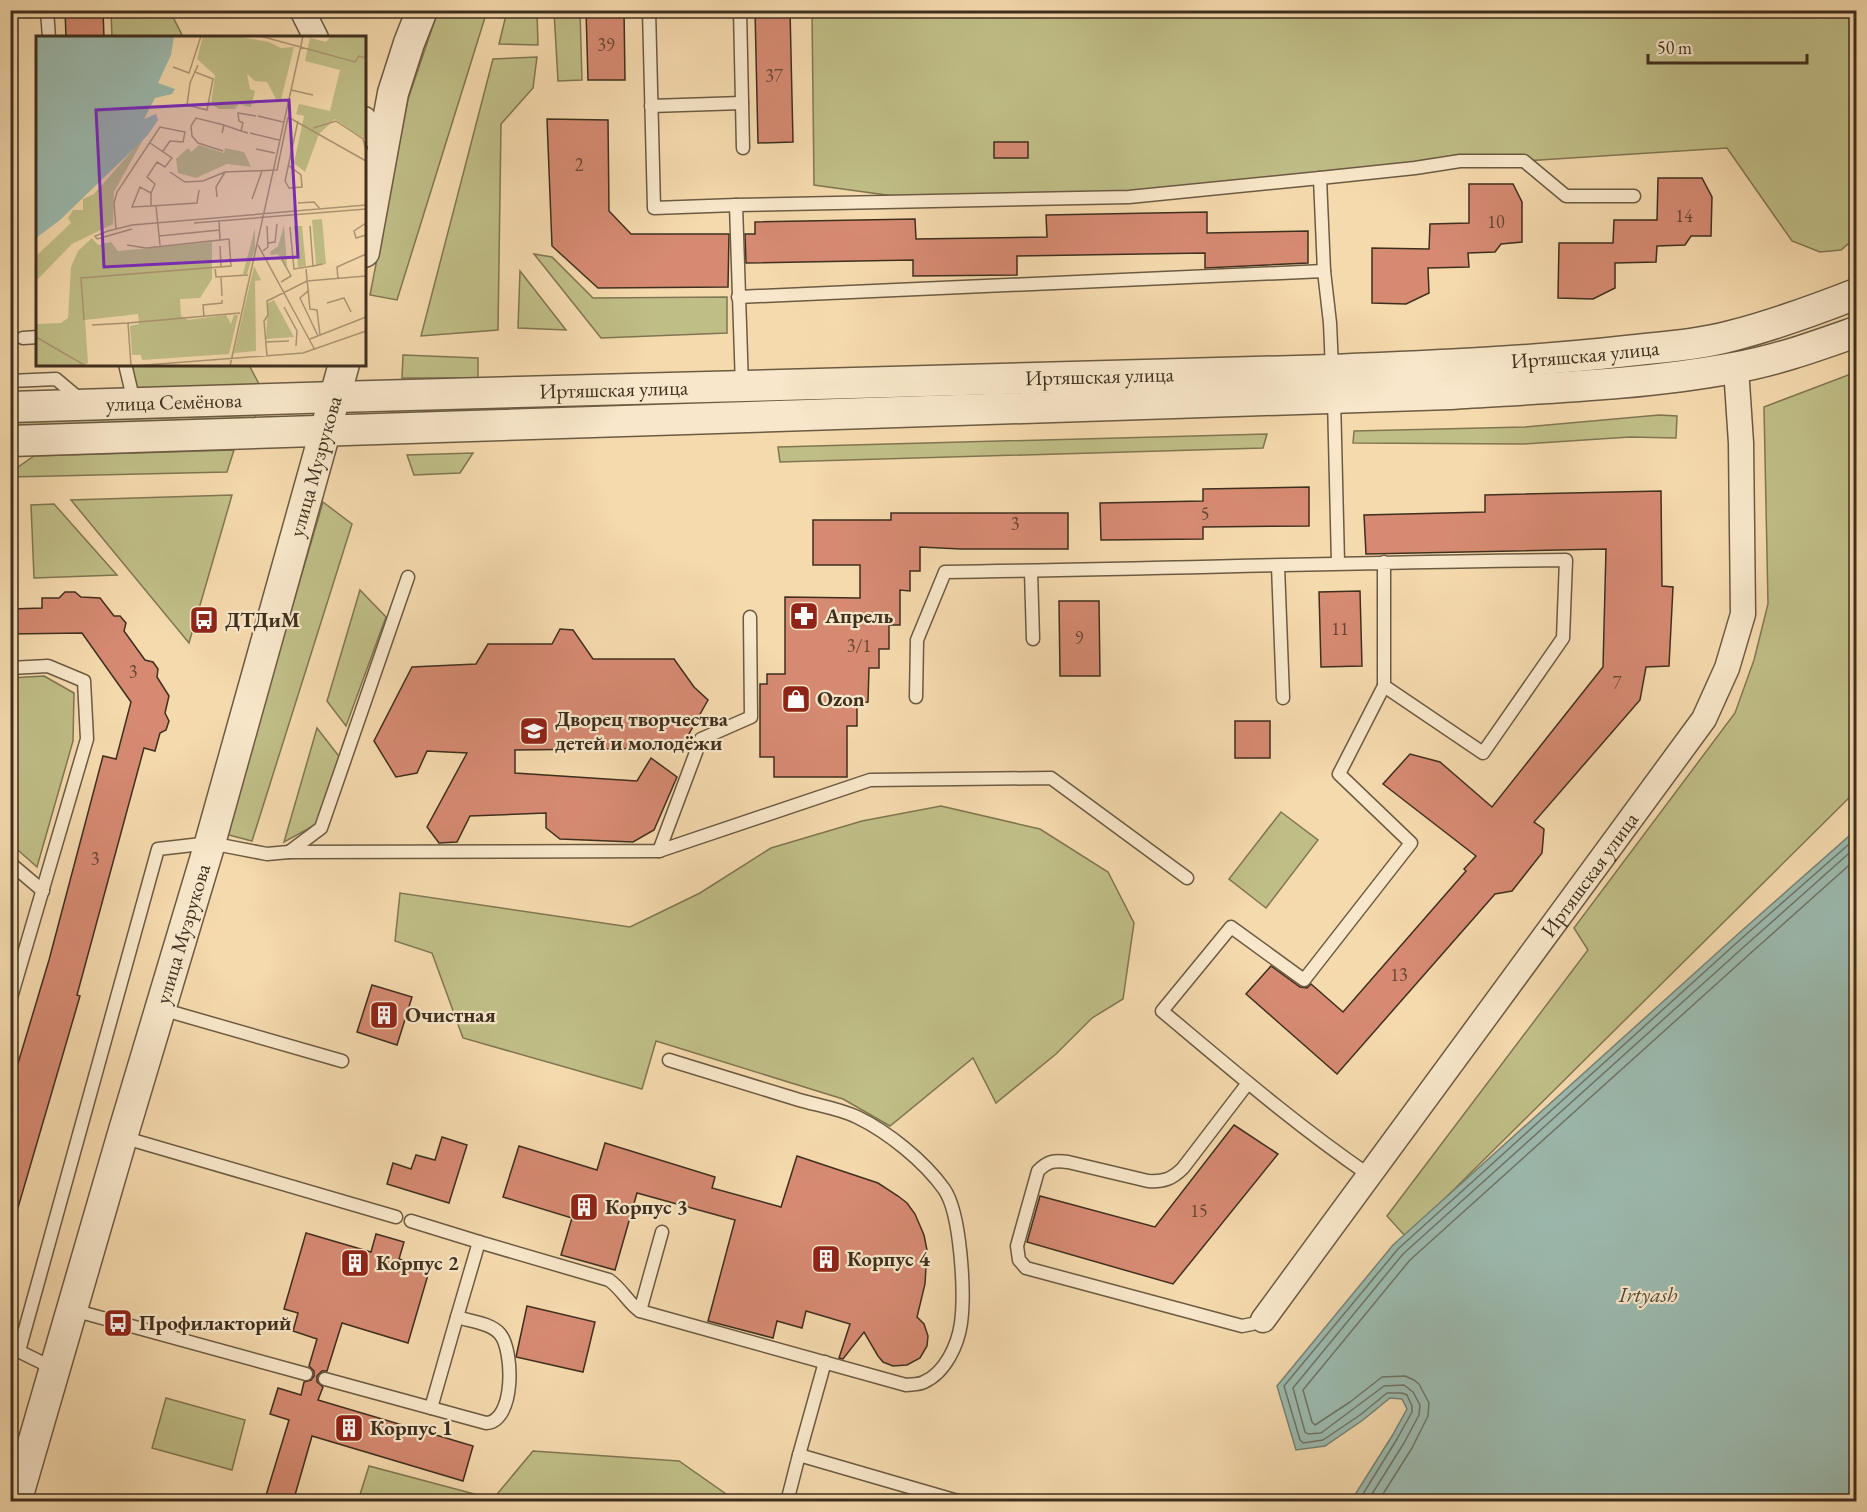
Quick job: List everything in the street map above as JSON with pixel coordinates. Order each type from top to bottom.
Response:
[{"type":"street","points":[[302,10],[315,36]]},
{"type":"street","points":[[366,240],[393,93],[422,10]]},
{"type":"street","points":[[366,122],[382,146]]},
{"type":"street","name":"Иртяшская улица","points":[[327,430],[743,417],[1333,384],[1452,365],[1582,356],[1689,344],[1729,337],[1798,317],[1857,294]]},
{"type":"street","name":"Иртяшская улица","points":[[336,397],[742,386],[1333,384],[1450,394],[1578,386],[1691,375],[1736,368],[1813,348],[1857,332]]},
{"type":"street","points":[[1729,337],[1736,368]]},
{"type":"street","name":"улица Музрукова","points":[[16,1502],[210,843],[344,366]]},
{"type":"street","name":"Иртяшская улица","points":[[1263,1320],[1704,718],[1727,668],[1743,614],[1741,443],[1736,368]]},
{"type":"street","points":[[742,386],[743,417]]},
{"type":"street","name":"улица Семёнова","points":[[10,407],[336,397]]},
{"type":"street","name":"улица Семёнова","points":[[10,441],[327,430]]},
{"type":"lane","points":[[47,10],[48,36]]},
{"type":"lane","points":[[649,10],[654,208],[1129,197],[1415,168],[1460,161],[1524,161],[1566,196],[1634,196]]},
{"type":"lane","points":[[740,10],[743,148]]},
{"type":"lane","points":[[651,106],[742,103]]},
{"type":"lane","points":[[1320,178],[1324,272],[1330,323],[1333,384],[1338,563]]},
{"type":"lane","points":[[736,205],[742,386]]},
{"type":"lane","points":[[738,297],[1324,272]]},
{"type":"lane","points":[[23,338],[36,338]]},
{"type":"lane","points":[[125,366],[134,403]]},
{"type":"lane","points":[[10,381],[56,379],[87,405]]},
{"type":"lane","points":[[916,697],[917,640],[945,572],[1566,560],[1563,638],[1483,753],[1384,686]]},
{"type":"lane","points":[[1369,1175],[1328,1147],[1162,1011],[1231,927],[1304,980],[1410,843],[1340,774],[1384,686],[1384,562]]},
{"type":"lane","points":[[1278,566],[1283,698]]},
{"type":"lane","points":[[1031,571],[1033,639]]},
{"type":"lane","points":[[289,852],[321,828],[408,577]]},
{"type":"lane","points":[[659,850],[702,739],[751,717],[750,617]]},
{"type":"lane","points":[[10,668],[48,666],[84,681],[87,739],[10,1001]]},
{"type":"lane","points":[[56,1370],[15,1349],[158,849],[210,843],[267,854],[659,850],[870,780],[1051,778],[1187,878]]},
{"type":"lane","points":[[10,863],[43,891]]},
{"type":"lane","points":[[161,1009],[342,1061]]},
{"type":"lane","points":[[411,1221],[609,1280],[621,1288],[633,1306],[640,1311],[906,1385],[922,1383],[934,1377],[944,1366],[959,1336],[963,1298],[956,1217],[945,1190],[898,1143],[856,1117],[669,1060]]},
{"type":"lane","points":[[1248,1083],[1173,1178],[1162,1182],[1148,1181],[1068,1162],[1056,1160],[1046,1163],[1038,1171],[1017,1246],[1019,1260],[1026,1269],[1242,1326],[1263,1320]]},
{"type":"lane","points":[[122,1137],[396,1217]]},
{"type":"lane","points":[[640,1311],[662,1232]]},
{"type":"lane","points":[[431,1408],[479,1242]]},
{"type":"lane","points":[[73,1310],[306,1374]]},
{"type":"lane","points":[[325,1379],[492,1423],[501,1415],[508,1394],[510,1378],[504,1343],[501,1335],[494,1328],[457,1317]]},
{"type":"lane","points":[[787,1502],[825,1362]]},
{"type":"lane","points":[[799,1455],[961,1502]]},
{"type":"shaded area","points":[[111,11],[170,11],[182,36],[112,36]]},
{"type":"shaded area","points":[[438,11],[487,11],[397,300],[370,295],[408,99]]},
{"type":"shaded area","points":[[507,11],[537,11],[538,45],[499,44]]},
{"type":"shaded area","points":[[554,11],[580,11],[582,80],[558,81]]},
{"type":"shaded area","points":[[812,11],[1856,11],[1856,237],[1841,250],[1820,252],[1792,241],[1727,148],[1524,161],[1129,197],[930,201],[814,185]]},
{"type":"shaded area","points":[[537,57],[533,88],[501,124],[498,330],[421,336],[493,59]]},
{"type":"shaded area","points":[[11,165],[15,294],[10,294]]},
{"type":"shaded area","points":[[534,254],[552,257],[593,298],[727,297],[727,333],[601,338]]},
{"type":"shaded area","points":[[520,271],[566,330],[518,328]]},
{"type":"shaded area","points":[[403,355],[478,358],[478,378],[402,378]]},
{"type":"shaded area","points":[[132,366],[250,366],[259,384],[137,390]]},
{"type":"shaded area","points":[[1856,372],[1856,791],[1406,1237],[1387,1216],[1588,950],[1574,928],[1735,713],[1754,660],[1768,604],[1764,407]]},
{"type":"shaded area","points":[[716,398],[721,407],[400,416],[399,408]]},
{"type":"shaded area","points":[[255,415],[256,424],[11,430],[10,422]]},
{"type":"shaded area","points":[[1659,415],[1677,416],[1676,438],[1630,437],[1524,444],[1353,443],[1354,431],[1525,427]]},
{"type":"shaded area","points":[[1267,434],[1263,448],[780,462],[778,447]]},
{"type":"shaded area","points":[[234,450],[227,472],[11,477],[11,472],[34,456]]},
{"type":"shaded area","points":[[473,453],[460,473],[414,475],[407,455]]},
{"type":"shaded area","points":[[232,495],[189,643],[71,500]]},
{"type":"shaded area","points":[[323,502],[352,524],[252,841],[225,834]]},
{"type":"shaded area","points":[[54,504],[117,575],[34,578],[31,505]]},
{"type":"shaded area","points":[[360,590],[386,617],[346,726],[327,701]]},
{"type":"shaded area","points":[[44,676],[74,693],[73,741],[37,867],[11,844],[10,678]]},
{"type":"shaded area","points":[[317,728],[341,759],[317,824],[284,842]]},
{"type":"shaded area","points":[[941,806],[1040,829],[1108,872],[1134,923],[1123,999],[1092,1018],[1056,1054],[996,1103],[973,1058],[890,1126],[843,1099],[656,1041],[642,1089],[463,1038],[432,953],[395,941],[400,893],[630,927],[700,893],[771,848],[862,821]]},
{"type":"shaded area","points":[[1281,812],[1318,840],[1266,908],[1229,879]]},
{"type":"shaded area","points":[[166,1398],[245,1420],[232,1470],[152,1448]]},
{"type":"shaded area","points":[[533,1451],[679,1461],[736,1501],[358,1501],[369,1466],[493,1499]]},
{"type":"water","name":"Irtyash","points":[[1856,830],[1856,1501],[1351,1501],[1407,1409],[1402,1399],[1390,1398],[1325,1446],[1296,1450],[1277,1386],[1393,1245]]},
{"type":"building","points":[[65,10],[103,10],[104,36],[66,36]]},
{"type":"building","points":[[586,10],[624,10],[625,80],[588,80]]},
{"type":"building","points":[[755,10],[790,10],[793,142],[758,143]]},
{"type":"building","points":[[547,119],[608,120],[609,211],[631,234],[729,234],[728,287],[598,288],[552,246]]},
{"type":"building","points":[[994,142],[1028,142],[1028,158],[994,158]]},
{"type":"building","points":[[1658,178],[1702,178],[1712,197],[1711,236],[1691,236],[1685,245],[1657,246],[1656,262],[1615,263],[1615,288],[1593,299],[1558,298],[1559,243],[1613,243],[1614,220],[1657,220]]},
{"type":"building","points":[[1469,184],[1513,184],[1522,202],[1522,242],[1501,244],[1495,252],[1468,253],[1469,267],[1428,268],[1429,293],[1406,304],[1372,303],[1372,248],[1429,249],[1430,224],[1469,223]]},
{"type":"building","points":[[1207,212],[1207,233],[1308,231],[1308,263],[1205,268],[1205,253],[1017,256],[1017,275],[913,276],[913,260],[746,263],[745,234],[755,234],[755,222],[915,219],[916,239],[1047,237],[1046,215]]},
{"type":"building","points":[[1309,487],[1309,526],[1203,527],[1203,539],[1101,540],[1100,503],[1203,501],[1203,489]]},
{"type":"building","points":[[1661,491],[1662,586],[1673,587],[1669,666],[1646,667],[1640,700],[1534,822],[1544,829],[1542,853],[1512,891],[1495,894],[1337,1074],[1246,994],[1271,966],[1300,987],[1307,988],[1311,984],[1343,1012],[1466,871],[1464,869],[1476,856],[1383,784],[1410,754],[1440,762],[1492,807],[1603,667],[1606,549],[1366,554],[1364,515],[1485,512],[1485,495]]},
{"type":"building","points":[[891,513],[1068,513],[1068,549],[920,547],[920,571],[910,571],[910,591],[900,590],[900,625],[889,625],[889,649],[879,649],[879,668],[869,668],[868,702],[857,703],[857,726],[847,726],[847,777],[774,777],[774,757],[760,757],[760,684],[767,684],[767,674],[785,674],[785,597],[860,598],[860,565],[813,565],[813,520],[891,520]]},
{"type":"building","points":[[1360,591],[1362,666],[1321,667],[1319,592]]},
{"type":"building","points":[[65,592],[75,592],[81,597],[100,598],[114,616],[120,616],[126,623],[124,631],[145,660],[153,662],[158,669],[157,677],[169,696],[165,713],[169,721],[166,730],[160,733],[155,751],[144,748],[77,995],[80,996],[15,1218],[10,1217],[10,1090],[49,960],[103,756],[116,759],[131,702],[82,633],[10,634],[10,609],[42,608],[42,598],[59,598]]},
{"type":"building","points":[[1059,601],[1099,601],[1100,676],[1060,676]]},
{"type":"building","name":"Дворец творчества детей и молодёжи","points":[[560,629],[573,630],[593,659],[674,659],[694,687],[708,700],[681,748],[515,750],[515,773],[637,781],[651,758],[677,777],[654,830],[633,842],[560,839],[546,828],[546,813],[470,816],[457,842],[439,843],[427,827],[467,753],[427,751],[417,773],[396,777],[374,741],[412,667],[476,664],[488,644],[552,644]]},
{"type":"building","points":[[1235,721],[1270,721],[1270,758],[1235,758]]},
{"type":"building","name":"Очистная","points":[[372,985],[412,997],[397,1045],[357,1032]]},
{"type":"building","points":[[1234,1125],[1278,1154],[1173,1284],[1027,1242],[1040,1196],[1155,1227]]},
{"type":"building","points":[[442,1137],[467,1145],[449,1203],[387,1184],[393,1163],[411,1169],[416,1155],[435,1160]]},
{"type":"building","name":"Корпус 4","points":[[605,1143],[715,1177],[712,1188],[781,1207],[797,1156],[878,1183],[898,1196],[915,1214],[924,1235],[927,1250],[925,1284],[917,1317],[924,1324],[928,1336],[927,1346],[920,1358],[907,1365],[893,1366],[883,1362],[864,1332],[843,1359],[839,1358],[850,1324],[806,1311],[802,1328],[777,1321],[773,1338],[708,1321],[735,1220],[637,1193],[615,1270],[561,1255],[572,1218],[503,1197],[519,1146],[597,1170]]},
{"type":"building","points":[[306,1233],[371,1252],[376,1234],[404,1242],[399,1259],[430,1268],[408,1343],[342,1323],[327,1371],[322,1371],[317,1376],[317,1382],[323,1387],[318,1400],[473,1446],[463,1481],[312,1436],[293,1502],[264,1502],[289,1420],[270,1414],[278,1388],[301,1395],[304,1382],[311,1380],[314,1376],[314,1371],[309,1366],[317,1339],[293,1331],[298,1313],[284,1309]]},
{"type":"building","points":[[527,1306],[595,1322],[583,1372],[516,1357]]},
{"type":"place","name":"Апрель","points":[[804,616]]},
{"type":"place","name":"ДТДиМ","points":[[204,620]]},
{"type":"place","name":"Ozon","points":[[796,699]]},
{"type":"place","name":"Дворец творчества детей и молодёжи","points":[[534,731]]},
{"type":"place","name":"Очистная","points":[[384,1015]]},
{"type":"place","name":"Корпус 3","points":[[584,1207]]},
{"type":"place","name":"Корпус 4","points":[[826,1259]]},
{"type":"place","name":"Корпус 2","points":[[355,1263]]},
{"type":"place","name":"Профилакторий","points":[[118,1323]]},
{"type":"place","name":"Корпус 1","points":[[349,1428]]}]
